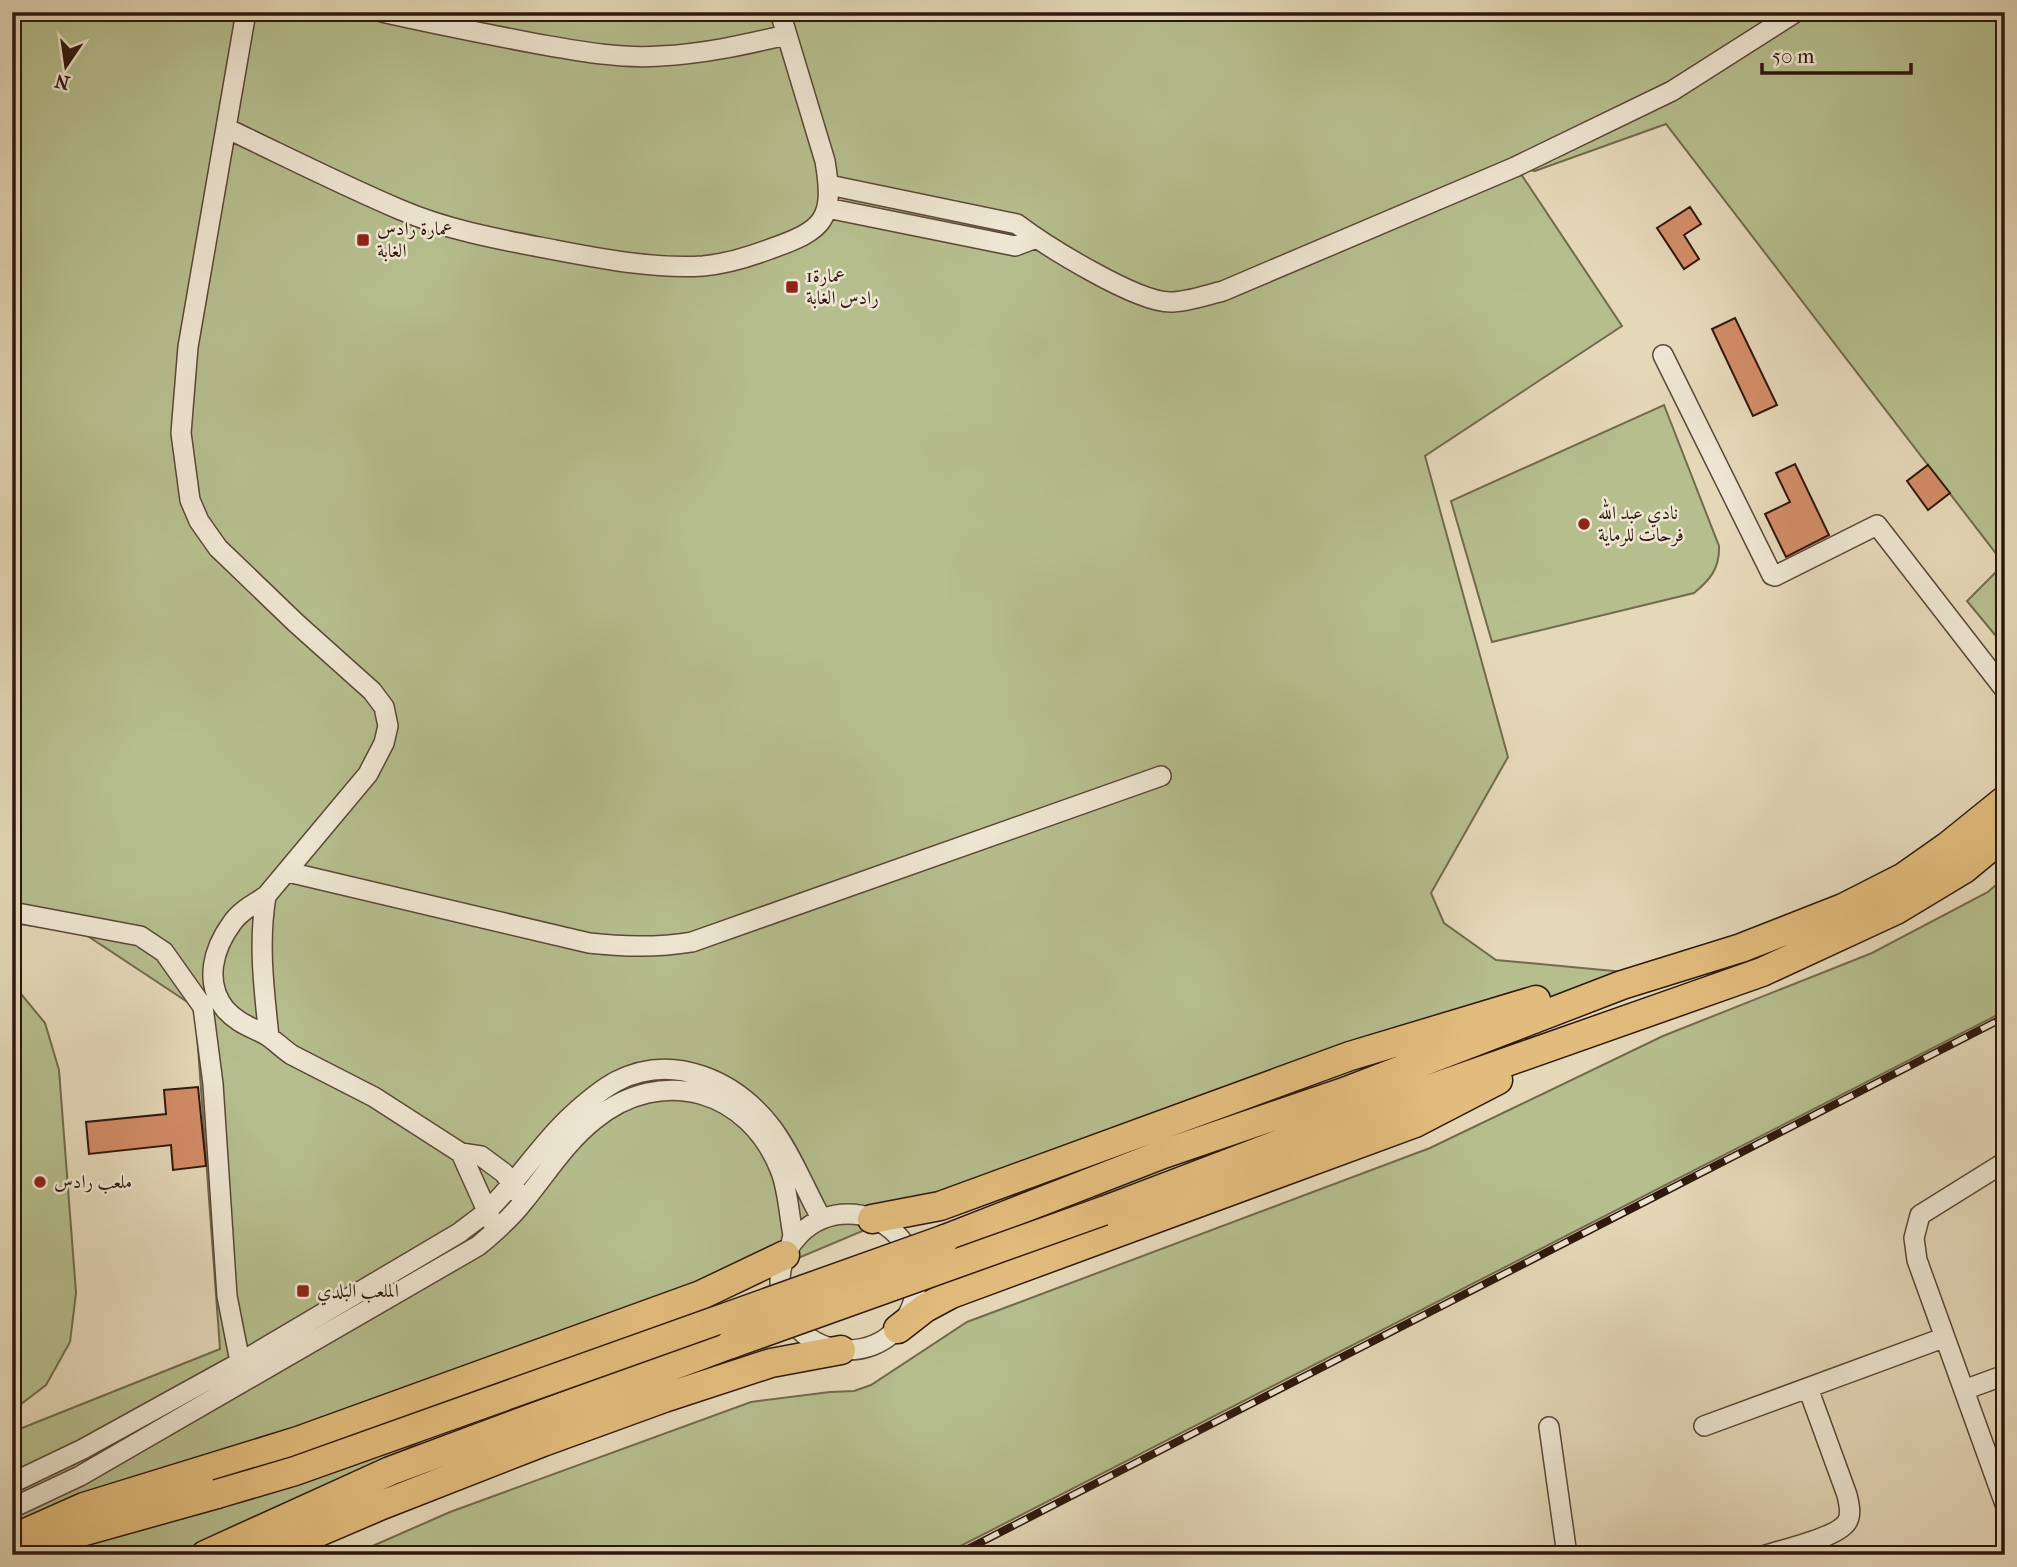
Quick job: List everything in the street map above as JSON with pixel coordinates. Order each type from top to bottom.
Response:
[{"type":"highway","points":[[205,1555],[390,1471],[1103,1211],[1622,985],[1741,948],[1843,908],[1904,877],[2005,800]]},
{"type":"highway","points":[[12,1552],[295,1471],[945,1239],[1163,1154],[1349,1104],[1595,1030],[1762,972],[1896,910],[1964,869],[2005,835]]},
{"type":"highway","points":[[872,1219],[940,1206],[1350,1056],[1559,992],[1622,985]]},
{"type":"highway","points":[[898,1329],[925,1308],[951,1294],[1415,1123],[1595,1030]]},
{"type":"highway","points":[[12,1539],[84,1507],[298,1441],[688,1300],[788,1250]]},
{"type":"highway","points":[[265,1555],[506,1457],[664,1398],[771,1363],[841,1350]]},
{"type":"street","points":[[246,12],[228,129],[192,314],[184,380],[181,433],[191,500],[199,521],[218,548],[372,691],[384,707],[388,726],[384,743],[368,774],[266,896],[232,922],[217,950],[212,975],[214,992],[226,1010],[244,1026],[269,1037],[276,1045],[405,1116],[461,1153],[481,1156],[504,1173],[524,1201]]},
{"type":"street","points":[[382,12],[459,21],[568,49],[621,56],[659,57],[723,49],[786,35]]},
{"type":"street","points":[[228,129],[403,211],[459,230],[596,257],[652,265],[704,266],[760,253],[810,233],[820,223],[827,208],[829,186],[819,135],[780,12]]},
{"type":"street","points":[[829,186],[1017,224],[1036,238],[1123,288],[1169,302],[1223,291],[1539,156],[1672,91],[1796,12]]},
{"type":"street","points":[[827,208],[1015,246],[1036,238]]},
{"type":"street","points":[[1664,355],[1772,575],[1775,576],[1875,524],[1880,526],[2005,690]]},
{"type":"street","points":[[288,872],[589,943],[636,948],[665,947],[691,942],[1161,776]]},
{"type":"street","points":[[266,896],[261,925],[261,954],[269,1037]]},
{"type":"street","points":[[12,912],[140,936],[164,952],[203,1007],[213,1084],[227,1296],[242,1371]]},
{"type":"street","points":[[12,1508],[80,1476],[434,1250],[487,1211],[569,1118],[605,1088],[619,1080],[648,1071],[672,1070],[708,1077],[733,1089],[755,1108],[774,1131],[821,1218],[824,1219]]},
{"type":"street","points":[[12,1483],[242,1371],[478,1245],[496,1231],[524,1201],[554,1161],[593,1120],[614,1105],[647,1092],[687,1090],[729,1106],[748,1120],[760,1135],[781,1173],[793,1235],[788,1250],[779,1280],[783,1305],[796,1327],[816,1343],[841,1350],[862,1349],[882,1342],[898,1329],[911,1310],[916,1289],[915,1267],[906,1246],[891,1230],[872,1219],[848,1214],[824,1219],[806,1229],[788,1250]]},
{"type":"street","points":[[461,1153],[496,1231]]},
{"type":"street","points":[[2005,1162],[1920,1215],[1914,1238],[1917,1260],[1943,1338],[2005,1504]]},
{"type":"street","points":[[1704,1426],[1943,1338]]},
{"type":"street","points":[[1964,1390],[2005,1375]]},
{"type":"street","points":[[1766,1555],[1836,1532],[1848,1522],[1850,1510],[1847,1496],[1808,1388]]},
{"type":"street","points":[[1549,1427],[1567,1555]]},
{"type":"green space","points":[[12,12],[2005,12],[2005,647],[1967,601],[2004,564],[1666,124],[1535,171],[1517,168],[1622,326],[1425,456],[1508,757],[1431,893],[1444,923],[1496,960],[1635,973],[1391,1046],[860,1232],[651,1320],[205,1555],[12,1555],[12,1432],[220,1349],[195,1007],[83,933],[12,923]]},
{"type":"green space","name":"نادي عبد الله فرحات للرماية","points":[[1664,405],[1719,546],[1718,561],[1709,578],[1694,593],[1492,642],[1451,501]]},
{"type":"green space","points":[[2005,877],[2005,1011],[943,1555],[352,1555],[450,1512],[751,1402],[854,1391],[871,1385],[967,1322],[1430,1148],[1663,1036],[1872,953],[1988,892]]},
{"type":"green space","name":"ملعب رادس","points":[[12,983],[45,1023],[59,1070],[76,1293],[70,1342],[46,1385],[12,1411]]},
{"type":"building","points":[[1690,207],[1701,224],[1684,235],[1699,259],[1684,269],[1657,228]]},
{"type":"building","points":[[1735,318],[1777,405],[1753,416],[1712,329]]},
{"type":"building","points":[[1795,464],[1829,535],[1786,557],[1765,514],[1790,502],[1776,473]]},
{"type":"building","points":[[1928,465],[1950,493],[1928,510],[1907,481]]},
{"type":"building","points":[[198,1087],[206,1166],[173,1170],[171,1145],[89,1154],[86,1122],[166,1114],[164,1090]]},
{"type":"railway","points":[[956,1555],[2005,1017]]},
{"type":"place","name":"عمارة رادس الغابة","points":[[363,240]]},
{"type":"place","name":"1عمارة رادس الغابة","points":[[792,287]]},
{"type":"place","name":"نادي عبد الله فرحات للرماية","points":[[1584,524]]},
{"type":"place","name":"ملعب رادس","points":[[40,1182]]},
{"type":"place","name":"الملعب البلدي","points":[[303,1291]]}]
